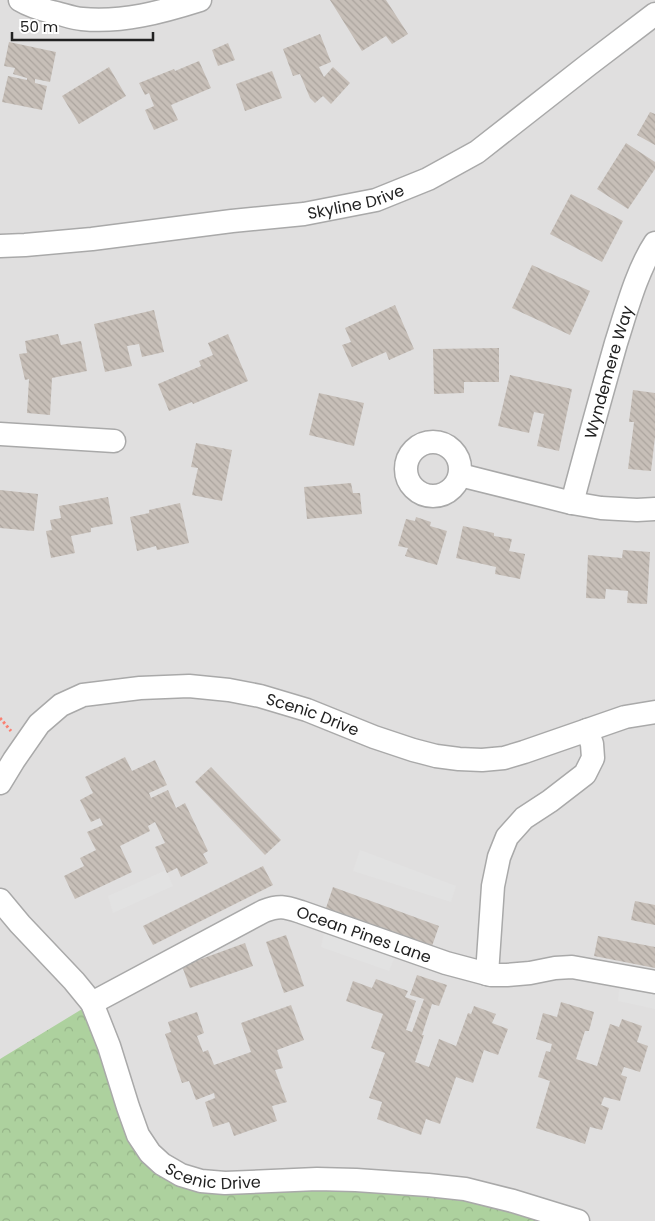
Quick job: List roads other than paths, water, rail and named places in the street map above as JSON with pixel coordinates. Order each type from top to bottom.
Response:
[{"type":"street","points":[[20,0],[43,11],[45,6],[68,17],[98,20],[145,15],[200,0]]},
{"type":"street","name":"Skyline Drive","points":[[0,246],[92,240],[232,221],[304,214],[376,200],[428,179],[477,152],[588,64],[655,14]]},
{"type":"street","name":"Wyndemere Way","points":[[572,503],[624,318],[639,276],[655,243]]},
{"type":"street","points":[[0,434],[114,441]]},
{"type":"street","points":[[460,475],[572,503],[601,508],[637,510],[655,508]]},
{"type":"street","name":"Scenic Drive","points":[[0,783],[39,724],[61,705],[82,695],[140,688],[189,686],[260,696],[307,710],[374,737],[413,750],[459,759],[482,760],[504,758],[625,717],[655,712]]},
{"type":"street","points":[[487,974],[493,886],[499,857],[507,837],[524,818],[586,774],[592,758],[592,744],[587,730]]},
{"type":"street","name":"Scenic Drive","points":[[0,900],[92,1003],[109,1046],[138,1135],[150,1153],[162,1164],[181,1175],[201,1181],[224,1183],[317,1179],[356,1180],[465,1189],[513,1201],[578,1221]]},
{"type":"street","name":"Ocean Pines Lane","points":[[92,1003],[264,911],[275,907],[285,907],[446,964],[487,974],[507,975],[572,967],[655,982]]}]
